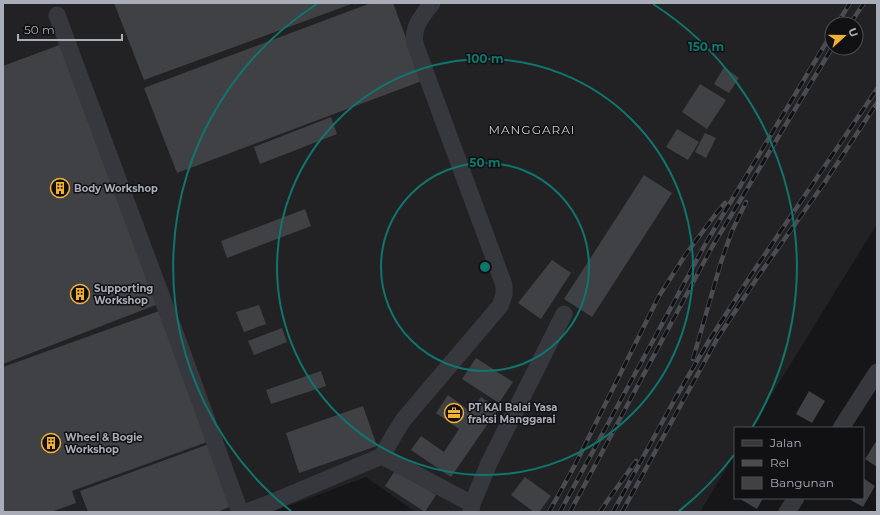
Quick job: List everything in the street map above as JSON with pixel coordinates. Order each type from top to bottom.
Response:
[{"type":"street","points":[[246,512],[264,506],[382,456],[404,419],[500,306],[504,295],[504,285],[415,44],[414,36],[416,28],[432,3]]},
{"type":"street","points":[[57,15],[240,512]]},
{"type":"street","points":[[382,456],[472,508],[489,463],[564,314]]},
{"type":"street","points":[[842,427],[877,372]]},
{"type":"shaded area","points":[[3,3],[877,3],[877,224],[752,427],[734,427],[734,456],[700,512],[415,512],[366,477],[272,512],[3,512]]},
{"type":"building","points":[[114,3],[354,3],[144,80]]},
{"type":"building","points":[[371,3],[393,3],[422,81],[177,173],[144,88]]},
{"type":"building","points":[[62,44],[161,303],[3,364],[3,66]]},
{"type":"building","points":[[724,67],[739,78],[729,93],[714,84]]},
{"type":"building","points":[[700,84],[726,100],[707,129],[682,112]]},
{"type":"building","points":[[331,117],[337,134],[260,164],[254,147]]},
{"type":"building","points":[[677,129],[699,142],[688,160],[666,147]]},
{"type":"building","points":[[705,133],[716,138],[706,158],[695,152]]},
{"type":"building","points":[[644,175],[672,193],[592,317],[564,299]]},
{"type":"building","points":[[305,209],[311,226],[227,258],[221,241]]},
{"type":"building","points":[[552,260],[571,273],[541,319],[518,303]]},
{"type":"building","points":[[259,305],[266,324],[244,332],[236,312]]},
{"type":"building","points":[[162,310],[210,441],[72,491],[76,503],[51,512],[3,512],[3,367]]},
{"type":"building","points":[[282,328],[287,342],[254,355],[248,341]]},
{"type":"building","points":[[476,358],[513,382],[499,403],[462,379]]},
{"type":"building","points":[[321,371],[326,386],[271,404],[266,390]]},
{"type":"building","points":[[809,391],[825,401],[812,423],[796,414]]},
{"type":"building","points":[[448,395],[471,412],[481,397],[498,409],[451,477],[411,450],[421,436],[444,452],[459,429],[436,413]]},
{"type":"building","points":[[363,406],[377,446],[299,473],[286,433]]},
{"type":"building","points":[[877,440],[877,467],[865,459]]},
{"type":"building","points":[[209,444],[232,506],[217,512],[88,512],[80,491]]},
{"type":"building","points":[[396,469],[436,495],[425,512],[385,486]]},
{"type":"building","points":[[525,477],[551,496],[539,512],[534,512],[511,495]]},
{"type":"building","points":[[864,479],[875,486],[863,507],[849,499],[864,499]]},
{"type":"building","points":[[740,499],[762,499],[757,509]]},
{"type":"railway","points":[[842,16],[850,3]]},
{"type":"railway","points":[[855,16],[864,3]]},
{"type":"railway","points":[[560,512],[706,243],[824,46]]},
{"type":"railway","points":[[570,512],[712,247],[827,56]]},
{"type":"railway","points":[[613,512],[676,397],[710,339],[753,272],[877,89]]},
{"type":"railway","points":[[622,512],[717,339],[759,275],[825,182],[877,103]]},
{"type":"railway","points":[[693,359],[721,262],[732,231],[746,202]]},
{"type":"railway","points":[[549,512],[575,465],[659,296],[686,254],[725,203]]},
{"type":"railway","points":[[600,512],[636,461]]},
{"type":"place","name":"Body Workshop","points":[[60,188]]},
{"type":"place","name":"Supporting Workshop","points":[[80,294]]},
{"type":"place","name":"PT KAI Balai Yasa fraksi Manggarai","points":[[454,413]]},
{"type":"place","name":"Wheel & Bogie Workshop","points":[[51,443]]},
{"type":"district","name":"MANGGARAI","points":[[532,129]]}]
